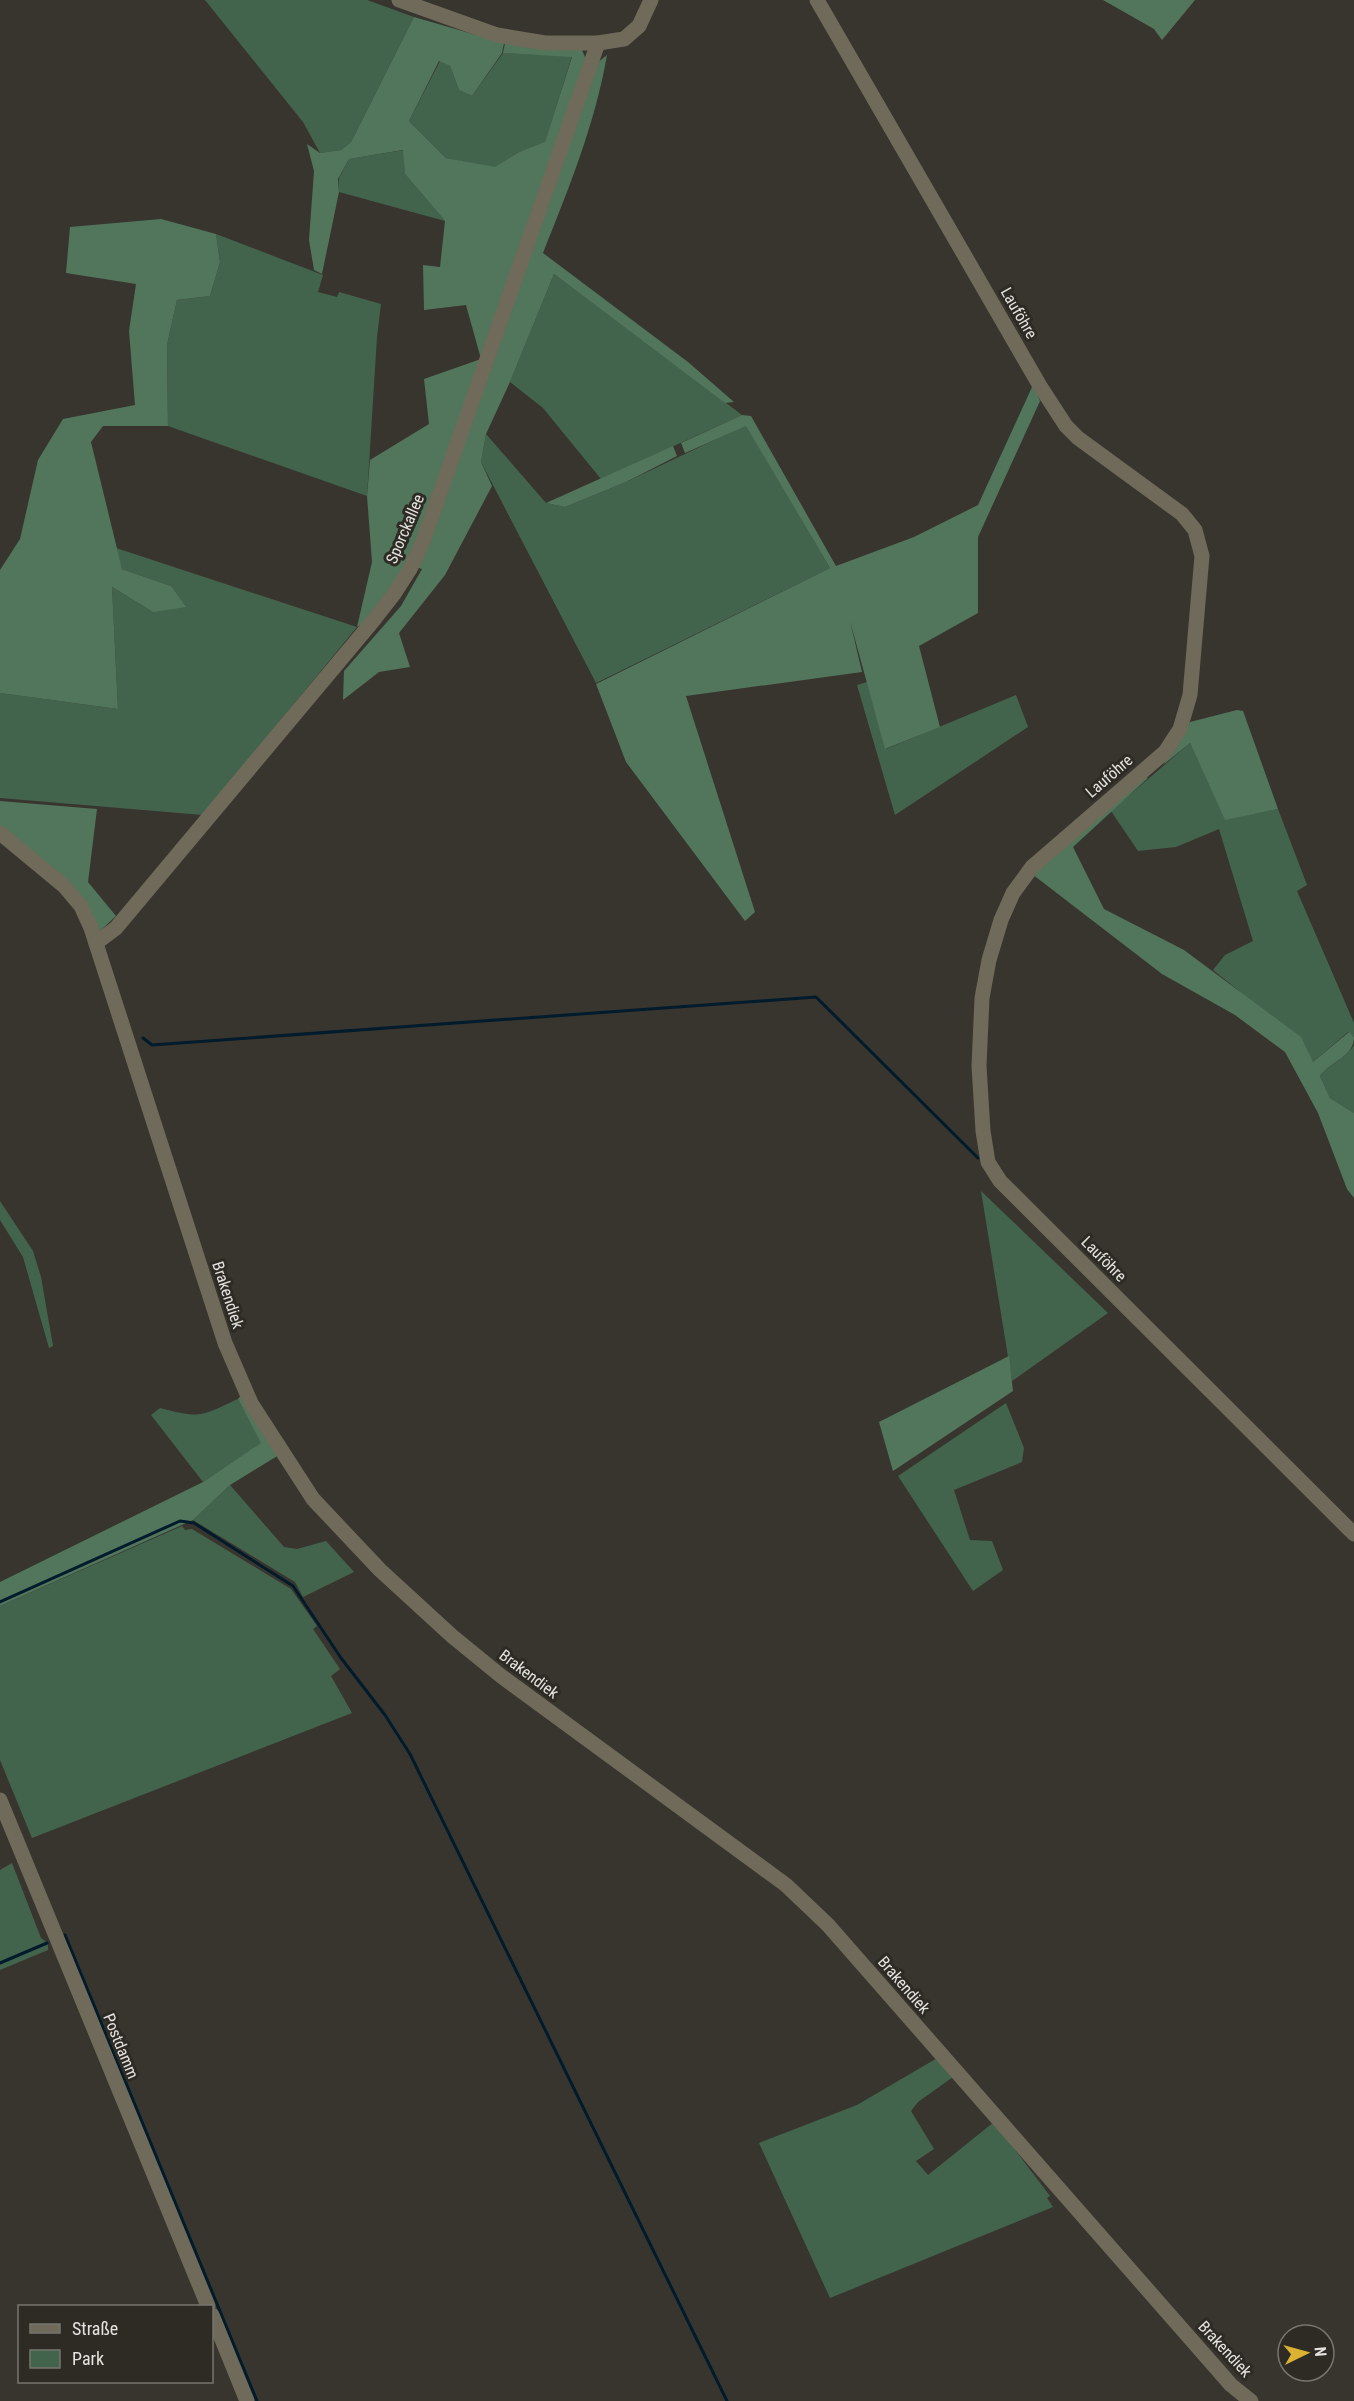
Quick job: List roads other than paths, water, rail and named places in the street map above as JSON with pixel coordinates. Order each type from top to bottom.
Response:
[{"type":"street","points":[[399,0],[497,35],[545,43],[598,43],[624,39],[639,26],[651,0]]},
{"type":"street","name":"Lauföhre","points":[[817,0],[1040,386],[1066,426],[1086,445],[1182,514],[1195,530],[1202,556],[1190,695],[1180,729],[1165,752],[1032,867],[1013,893],[1001,920],[985,979],[980,1034],[983,1131],[988,1162],[1000,1181],[1354,1534]]},
{"type":"street","name":"Sporckallee","points":[[96,943],[116,928],[373,621],[410,569],[425,534],[519,273],[598,43]]},
{"type":"street","name":"Brakendiek","points":[[0,833],[64,886],[81,906],[96,943],[225,1343],[251,1403],[313,1499],[380,1570],[452,1636],[501,1676],[786,1885],[828,1925],[1092,2228],[1232,2385],[1251,2401]]},
{"type":"street","name":"Postdamm","points":[[0,1800],[207,2305]]},
{"type":"street","points":[[213,2317],[247,2401]]},
{"type":"waterway","points":[[143,1038],[152,1045],[816,997],[978,1158]]},
{"type":"waterway","points":[[0,1602],[180,1521],[194,1523],[293,1586],[410,1754],[727,2401]]},
{"type":"waterway","points":[[65,1935],[257,2401]]},
{"type":"waterway","points":[[0,1963],[47,1943]]}]
